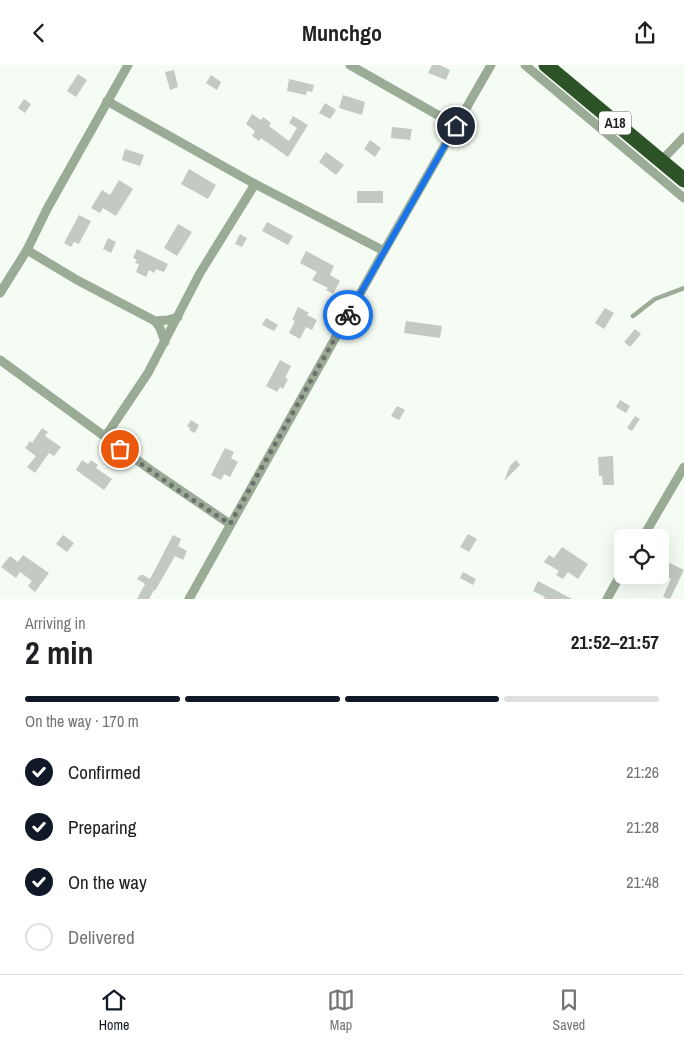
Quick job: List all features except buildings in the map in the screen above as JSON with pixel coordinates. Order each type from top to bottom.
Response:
[{"type":"highway","name":"A18","points":[[546,65],[684,180]]},
{"type":"street","points":[[0,293],[27,250],[47,209],[128,65]]},
{"type":"street","points":[[350,65],[456,126]]},
{"type":"street","points":[[189,599],[384,251],[491,65]]},
{"type":"street","points":[[525,65],[684,198]]},
{"type":"street","points":[[108,101],[255,184],[384,251]]},
{"type":"street","points":[[661,161],[684,137]]},
{"type":"street","points":[[104,437],[144,380],[200,273],[255,184]]},
{"type":"street","points":[[27,250],[77,280],[155,321],[160,328],[165,342]]},
{"type":"street","points":[[155,321],[178,317]]},
{"type":"street","points":[[0,360],[181,492],[230,524]]},
{"type":"street","points":[[648,529],[684,467]]},
{"type":"street","points":[[607,599],[615,584]]},
{"type":"lane","points":[[633,316],[655,299],[684,288]]},
{"type":"way so far","points":[[120,449],[230,524],[348,315]]},
{"type":"route","points":[[348,315],[456,126]]}]
